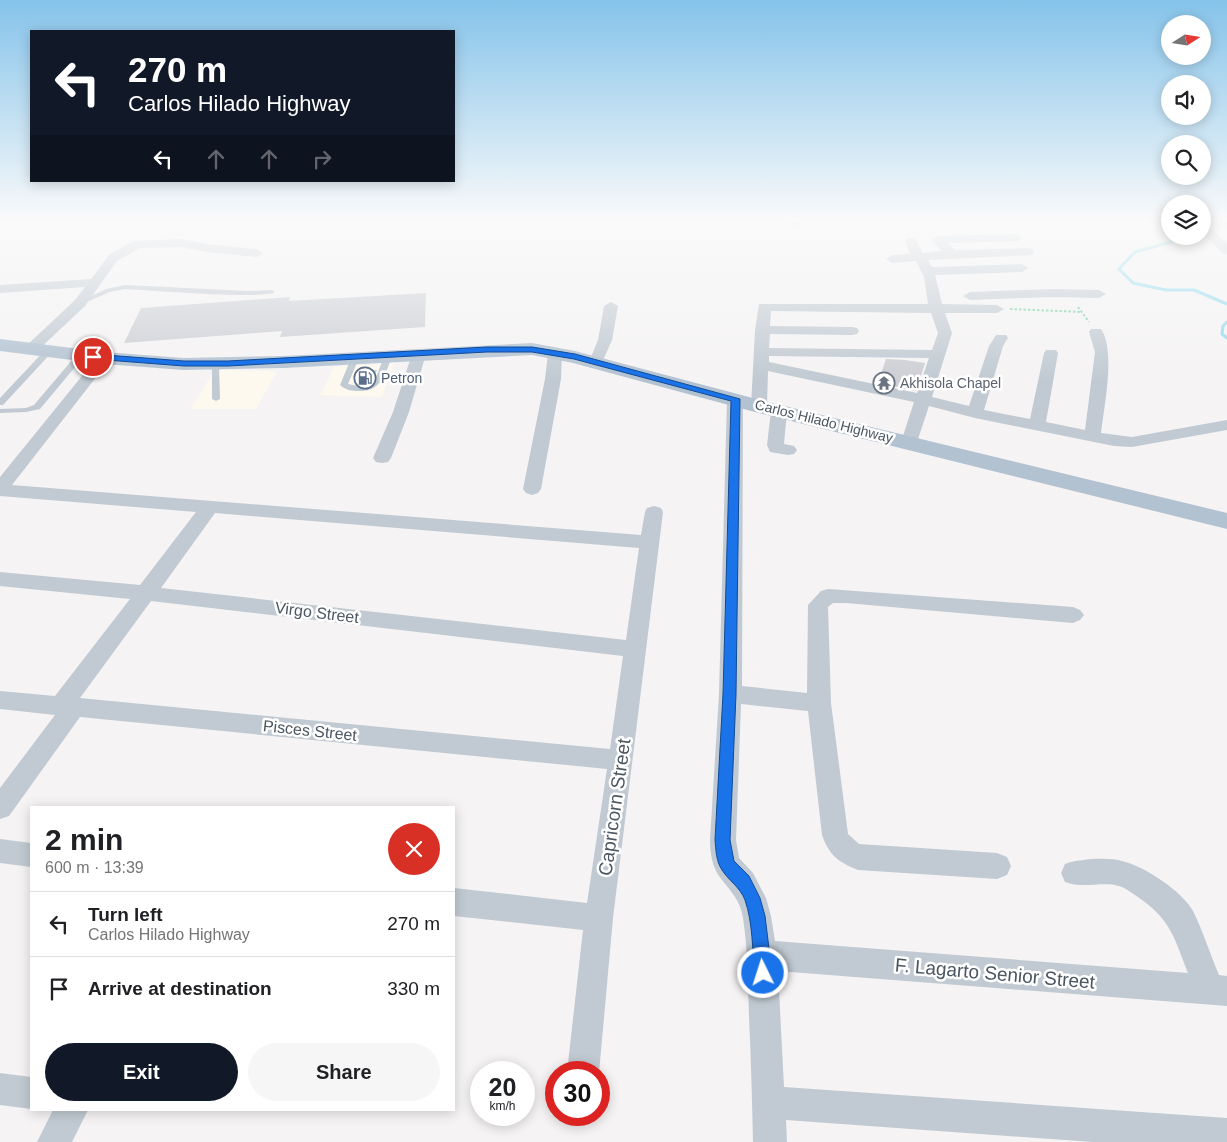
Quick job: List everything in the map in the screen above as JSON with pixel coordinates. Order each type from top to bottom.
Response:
[{"type":"main road","name":"Carlos Hilado Highway","points":[[0,345],[104,358],[215,364],[355,358],[511,348],[555,353],[1227,521]]},
{"type":"street","points":[[40,350],[80,303],[101,273]]},
{"type":"street","points":[[909,442],[945,333],[927,273]]},
{"type":"street","points":[[0,289],[93,283]]},
{"type":"street","points":[[788,450],[776,448],[775,446],[762,358],[763,308],[935,302],[1045,293],[1099,294]]},
{"type":"street","points":[[935,302],[997,309]]},
{"type":"street","points":[[596,362],[605,340],[611,306]]},
{"type":"street","points":[[762,330],[852,331]]},
{"type":"street","points":[[1092,438],[1102,352],[1096,332]]},
{"type":"street","points":[[975,413],[996,346],[1001,338]]},
{"type":"street","points":[[532,489],[553,379],[555,353]]},
{"type":"street","points":[[1036,425],[1051,353]]},
{"type":"street","points":[[382,458],[401,412],[419,354]]},
{"type":"street","points":[[762,358],[938,354]]},
{"type":"street","points":[[0,489],[104,358]]},
{"type":"street","points":[[762,358],[975,413],[1092,438],[1132,442],[1227,425]]},
{"type":"street","points":[[735,399],[730,694],[722,840],[728,866],[743,882],[752,898],[757,916],[762,955],[770,1102],[770,1142]]},
{"type":"street","points":[[0,489],[210,508],[649,542]]},
{"type":"street","points":[[0,808],[144,592],[210,508]]},
{"type":"street","name":"Capricorn Street","points":[[584,1061],[599,918],[634,648],[654,512]]},
{"type":"street","name":"Virgo Street","points":[[0,579],[144,592],[634,648]]},
{"type":"street","points":[[997,866],[858,857],[845,852],[837,842],[818,703],[818,605],[828,596],[846,596],[1073,614]]},
{"type":"street","points":[[730,694],[818,703]]},
{"type":"street","name":"Pisces Street","points":[[0,700],[620,760]]},
{"type":"street","points":[[0,851],[30,855]]},
{"type":"street","points":[[1075,873],[1121,873],[1145,886],[1167,902],[1182,920],[1219,991]]},
{"type":"street","points":[[455,902],[599,918]]},
{"type":"street","name":"F. Lagarto Senior Street","points":[[762,955],[1219,991]]},
{"type":"street","points":[[0,1089],[30,1093]]},
{"type":"street","points":[[770,1102],[1227,1135]]},
{"type":"street","points":[[54,1142],[70,1111]]},
{"type":"lane","points":[[80,303],[108,290],[125,287],[249,293],[272,292]]},
{"type":"lane","points":[[0,403],[40,350]]},
{"type":"lane","points":[[0,411],[26,410],[37,407],[82,355]]},
{"type":"lane","points":[[355,358],[344,385],[360,389],[374,386],[379,381],[388,356]]},
{"type":"lane","points":[[215,364],[216,400]]},
{"type":"path","points":[[1078,306],[1096,332]]},
{"type":"path","points":[[997,309],[1082,312]]},
{"type":"shaded area","points":[[394,363],[382,397],[320,395],[334,367]]},
{"type":"shaded area","points":[[215,370],[277,371],[256,409],[190,409]]},
{"type":"building","points":[[426,293],[425,327],[280,337],[282,331],[124,343],[141,308],[290,297],[289,301]]},
{"type":"building","points":[[886,359],[925,363],[916,391],[878,383]]},
{"type":"building","name":"Petron","points":[[359,370],[377,370],[373,379],[364,385],[354,383]]},
{"type":"waterway","points":[[1123,273],[1133,283],[1166,290],[1194,290],[1227,304]]},
{"type":"waterway","points":[[1227,322],[1223,326],[1222,334],[1227,338]]},
{"type":"place","name":"Petron","points":[[365,378]]},
{"type":"place","name":"Akhisola Chapel","points":[[884,383]]},
{"type":"route","points":[[93,357],[184,364],[228,364],[511,348],[532,349],[575,357],[735,399],[730,694],[722,840],[728,866],[743,882],[752,898],[757,916],[763,973]]}]
